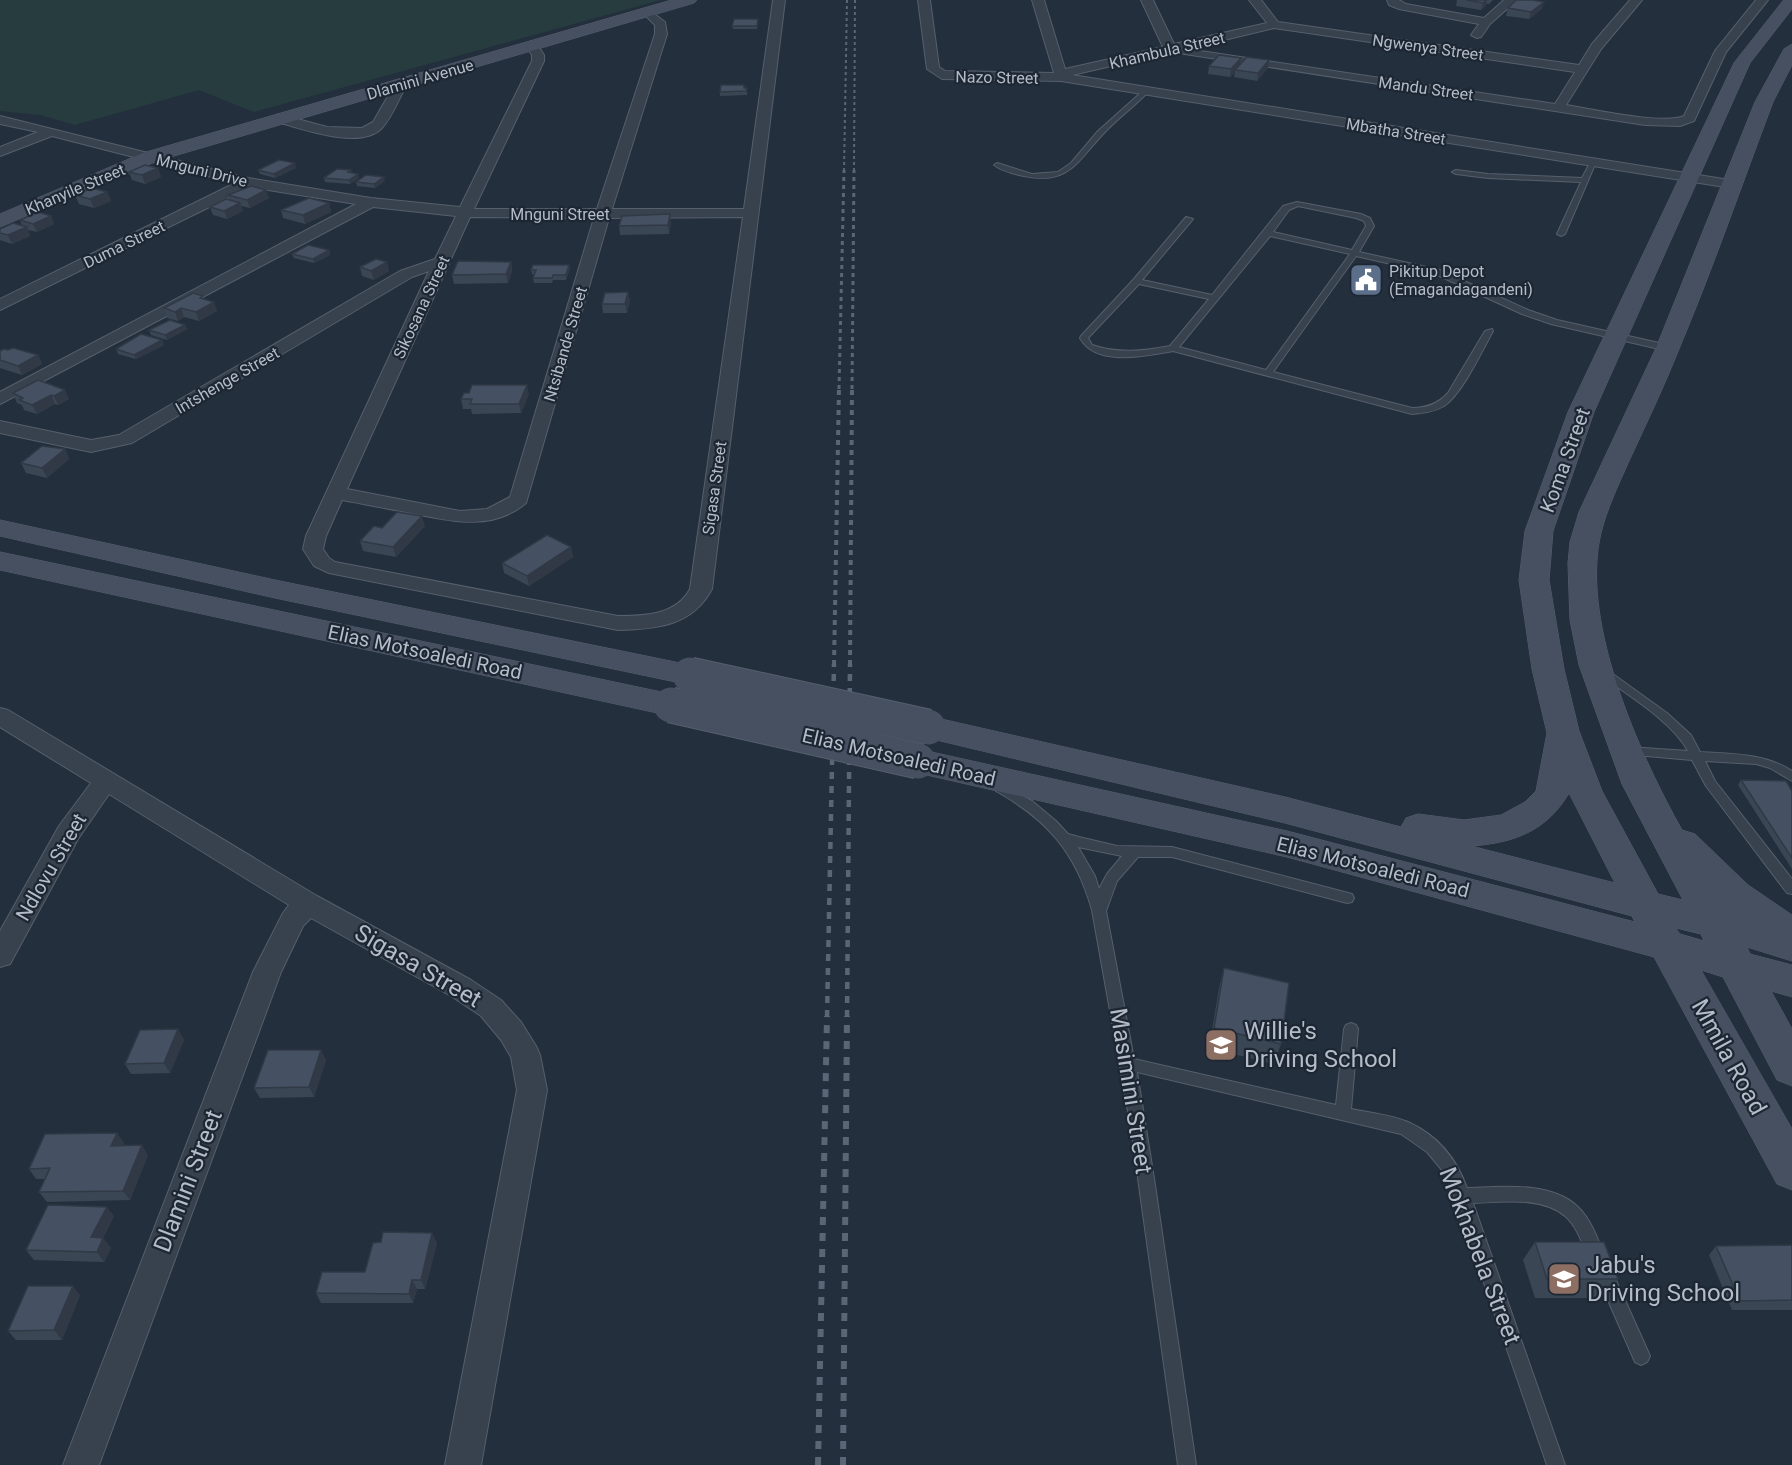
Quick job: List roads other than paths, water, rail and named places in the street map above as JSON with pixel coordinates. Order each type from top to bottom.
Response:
[{"type":"main road","name":"Dlamini Avenue","points":[[150,157],[689,0]]},
{"type":"main road","name":"Koma Street","points":[[1666,944],[1585,791],[1563,731],[1537,610],[1534,580],[1539,531],[1581,412],[1742,63],[1776,17],[1792,0]]},
{"type":"main road","points":[[1792,49],[1764,102],[1668,348],[1593,512],[1584,542],[1582,563],[1583,598],[1595,665],[1639,784],[1792,1068]]},
{"type":"main road","name":"Khanyile Street","points":[[0,221],[150,157]]},
{"type":"main road","name":"Elias Motsoaledi Road","points":[[0,528],[275,589],[928,727],[1285,810],[1714,923],[1792,946]]},
{"type":"main road","name":"Elias Motsoaledi Road","points":[[0,561],[671,705],[1287,844],[1666,944],[1792,981]]},
{"type":"main road","points":[[1285,810],[1463,833],[1491,830],[1518,822],[1539,811],[1552,793],[1563,731]]},
{"type":"main road","points":[[1656,816],[1736,896],[1792,934]]},
{"type":"main road","name":"Mmila Road","points":[[1666,944],[1792,1170]]},
{"type":"street","name":"Sigasa Street","points":[[329,567],[618,623],[637,623],[669,617],[697,598],[779,0]]},
{"type":"street","name":"Nazo Street","points":[[924,0],[933,69],[937,74],[1061,76]]},
{"type":"street","points":[[1038,0],[1061,76]]},
{"type":"street","points":[[1148,0],[1166,43],[1172,49]]},
{"type":"street","points":[[1255,0],[1274,25]]},
{"type":"street","points":[[1393,0],[1393,3],[1403,8],[1486,22]]},
{"type":"street","points":[[1463,52],[1486,22],[1511,0]]},
{"type":"street","points":[[1558,107],[1596,47],[1636,0]]},
{"type":"street","name":"Mandu Street","points":[[1172,49],[1645,121],[1680,122],[1689,118],[1721,51],[1762,0]]},
{"type":"street","name":"Ntsibande Street","points":[[336,493],[469,517],[496,513],[519,499],[603,214],[661,34],[661,24],[649,13]]},
{"type":"street","name":"Khambula Street","points":[[1061,76],[1274,25]]},
{"type":"street","name":"Ngwenya Street","points":[[1274,25],[1582,69]]},
{"type":"street","name":"Sikosana Street","points":[[329,567],[316,555],[314,543],[441,262],[538,61],[538,55],[532,46]]},
{"type":"street","name":"Mbatha Street","points":[[1061,76],[1731,184]]},
{"type":"street","points":[[279,118],[344,134],[365,131],[376,126],[401,84]]},
{"type":"street","name":"Mnguni Drive","points":[[0,120],[248,182],[372,202]]},
{"type":"street","points":[[0,152],[50,132]]},
{"type":"street","name":"Duma Street","points":[[0,305],[248,182]]},
{"type":"street","name":"Mnguni Street","points":[[372,202],[465,213],[749,213]]},
{"type":"street","points":[[0,399],[372,202]]},
{"type":"street","name":"Intshenge Street","points":[[0,428],[91,446],[125,439],[406,274],[441,262]]},
{"type":"street","name":"Sigasa Street","points":[[0,716],[307,903],[461,988],[491,1008],[511,1032],[525,1055],[532,1090],[463,1465]]},
{"type":"street","name":"Ndlovu Street","points":[[0,956],[68,833],[106,780]]},
{"type":"street","name":"Dlamini Street","points":[[81,1465],[267,972],[293,920],[307,903]]},
{"type":"lane","points":[[997,165],[1020,173],[1041,176],[1068,170],[1105,128],[1146,91]]},
{"type":"lane","points":[[1561,234],[1593,162]]},
{"type":"lane","points":[[1456,171],[1490,178],[1535,176],[1585,180]]},
{"type":"lane","points":[[1173,348],[1286,208],[1296,204],[1367,220],[1370,226],[1355,252],[1268,373]]},
{"type":"lane","points":[[1189,219],[1137,281],[1084,338],[1089,347],[1106,354],[1134,356],[1173,348],[1412,411],[1429,411],[1444,403],[1452,394],[1489,331]]},
{"type":"lane","points":[[1268,233],[1437,272],[1459,280],[1516,309],[1541,318],[1668,348]]},
{"type":"lane","points":[[1137,281],[1214,298]]},
{"type":"lane","points":[[1595,665],[1680,730],[1687,738],[1710,783],[1792,889]]},
{"type":"lane","points":[[1627,751],[1756,760],[1773,765],[1792,777]]},
{"type":"lane","name":"Masimini Street","points":[[973,774],[1019,798],[1066,838],[1087,875],[1100,911],[1129,1064],[1187,1465]]},
{"type":"lane","points":[[1066,838],[1092,846],[1135,852],[1151,849],[1172,852],[1347,898]]},
{"type":"lane","points":[[1100,911],[1105,887],[1118,867],[1135,852]]},
{"type":"lane","points":[[1343,1114],[1351,1029]]},
{"type":"lane","name":"Mokhabela Street","points":[[1129,1064],[1405,1128],[1423,1138],[1442,1155],[1454,1173],[1556,1465]]},
{"type":"lane","points":[[1462,1196],[1531,1196],[1549,1200],[1569,1209],[1578,1220],[1592,1246],[1641,1356]]},
{"type":"railway","points":[[844,171],[847,0]]},
{"type":"railway","points":[[854,171],[855,0]]},
{"type":"railway","points":[[839,389],[844,170]]},
{"type":"railway","points":[[852,389],[854,170]]},
{"type":"railway","points":[[834,665],[839,387]]},
{"type":"railway","points":[[850,665],[852,387]]},
{"type":"railway","points":[[827,1017],[834,664]]},
{"type":"railway","points":[[847,1017],[850,664]]},
{"type":"railway","points":[[818,1465],[827,1016]]},
{"type":"railway","points":[[843,1465],[847,1016]]},
{"type":"place","name":"Pikitup Depot (Emagandagandeni)","points":[[1366,280]]},
{"type":"place","name":"Willie's Driving School","points":[[1221,1045]]},
{"type":"place","name":"Jabu's Driving School","points":[[1564,1279]]}]
